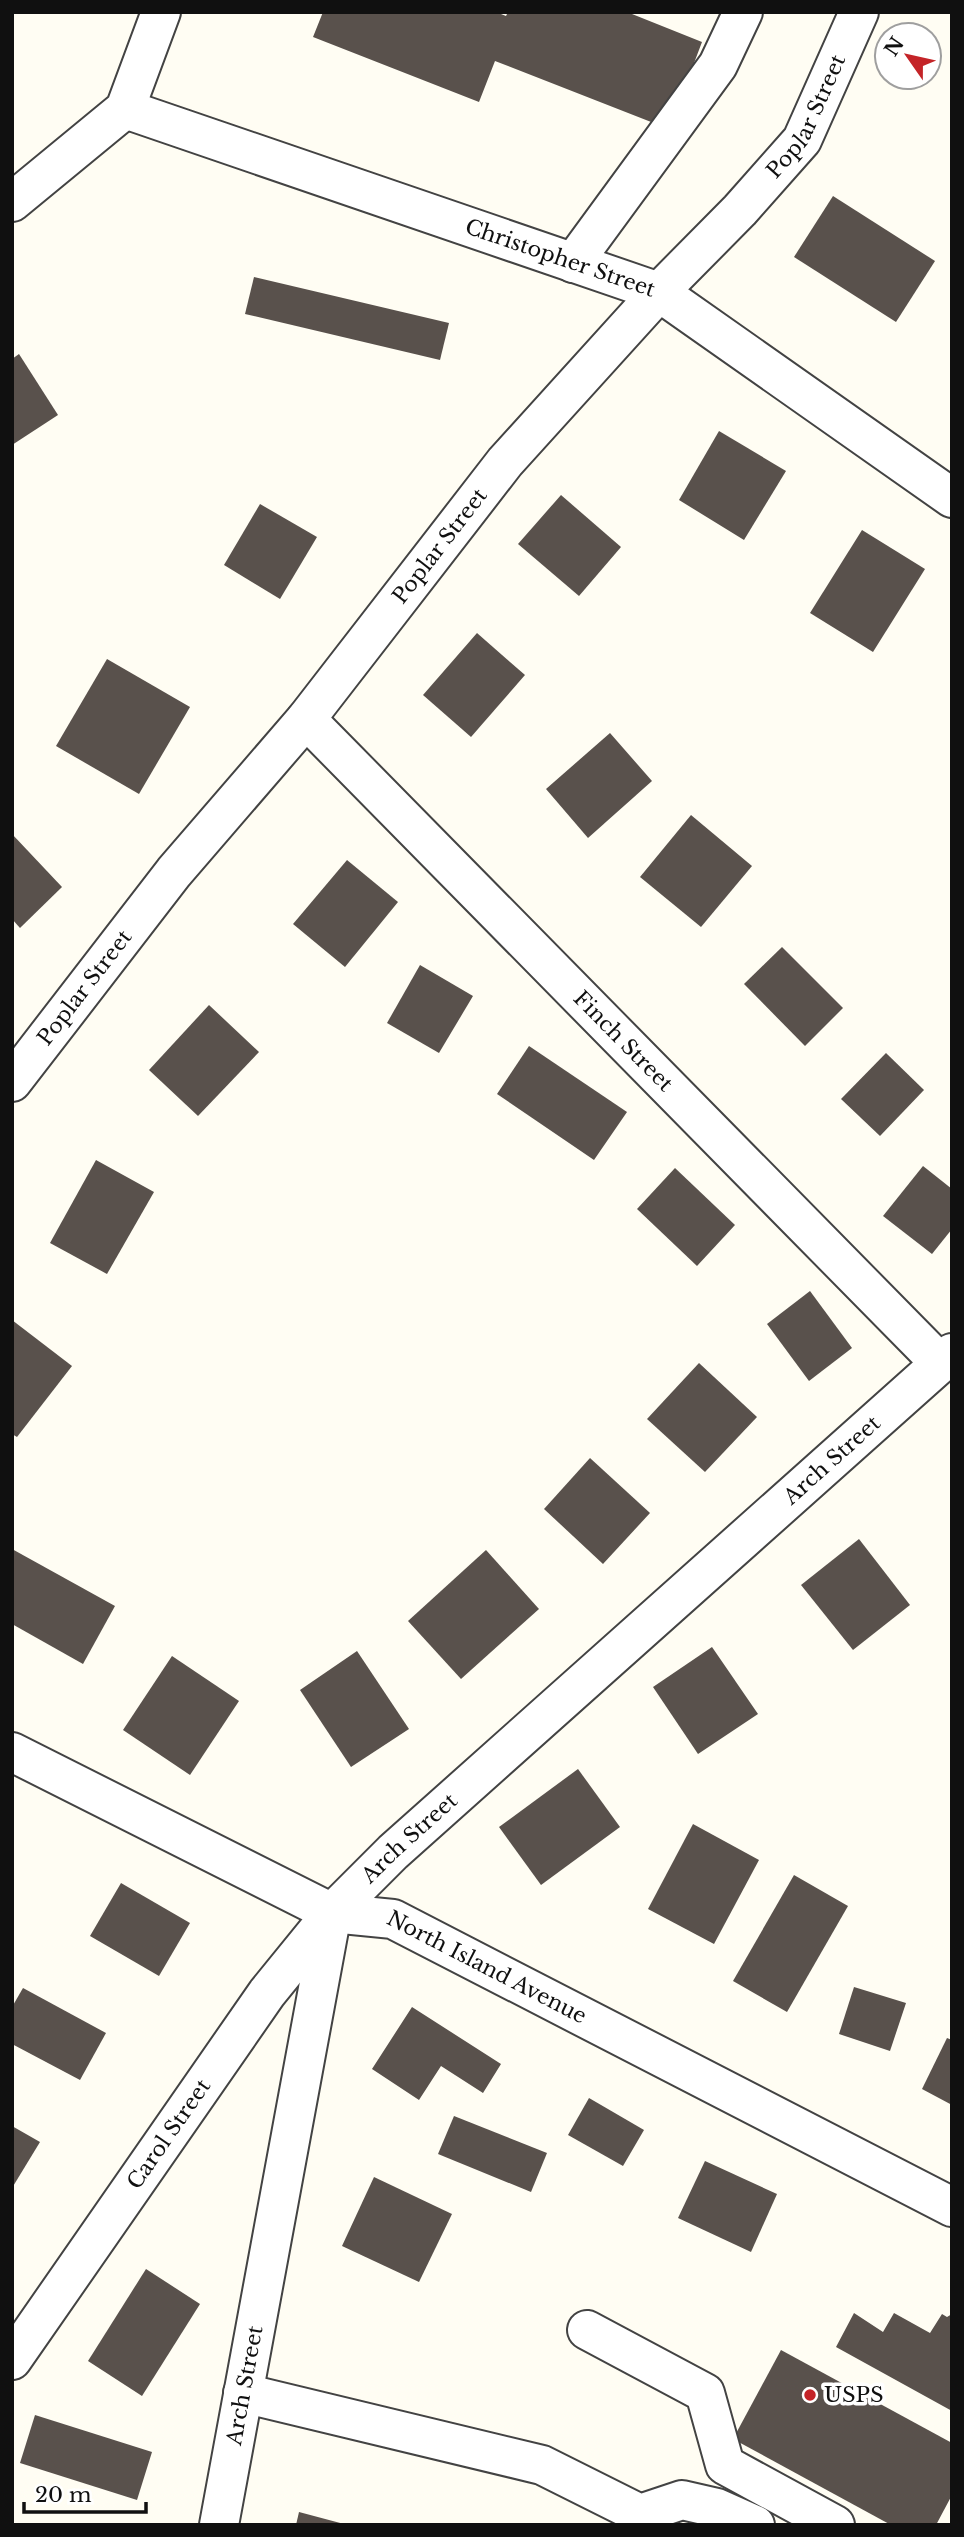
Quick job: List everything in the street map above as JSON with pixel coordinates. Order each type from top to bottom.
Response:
[{"type":"street","points":[[12,202],[125,109],[161,12]]},
{"type":"street","points":[[573,263],[718,65],[743,12]]},
{"type":"street","name":"Poplar Street","points":[[12,1082],[174,872],[306,719],[505,462],[659,292],[740,211],[802,140],[859,12]]},
{"type":"street","name":"Christopher Street","points":[[125,109],[659,292],[952,498]]},
{"type":"street","name":"Finch Street","points":[[306,719],[946,1358]]},
{"type":"street","name":"Arch Street","points":[[219,2525],[332,1913],[393,1852],[946,1358]]},
{"type":"street","name":"North Island Avenue","points":[[12,1752],[332,1913],[393,1919],[952,2207]]},
{"type":"street","name":"Carol Street","points":[[12,2360],[267,1993],[332,1913]]},
{"type":"street","points":[[587,2330],[705,2393],[725,2465],[835,2525]]},
{"type":"street","points":[[243,2393],[542,2465],[641,2519],[682,2500],[717,2508],[755,2525]]},
{"type":"building","points":[[323,12],[496,12],[506,16],[508,12],[627,12],[702,42],[669,129],[495,61],[479,102],[313,37]]},
{"type":"building","points":[[833,196],[935,261],[896,322],[794,257]]},
{"type":"building","points":[[254,277],[449,323],[440,360],[245,314]]},
{"type":"building","points":[[19,354],[58,415],[12,445],[12,359]]},
{"type":"building","points":[[719,431],[786,471],[744,540],[679,500]]},
{"type":"building","points":[[561,495],[621,547],[579,596],[518,544]]},
{"type":"building","points":[[260,504],[317,537],[280,599],[224,565]]},
{"type":"building","points":[[862,530],[925,569],[873,652],[810,613]]},
{"type":"building","points":[[477,633],[525,675],[471,737],[423,695]]},
{"type":"building","points":[[107,659],[190,707],[139,794],[56,746]]},
{"type":"building","points":[[610,733],[652,781],[588,838],[546,789]]},
{"type":"building","points":[[691,815],[752,866],[701,927],[640,877]]},
{"type":"building","points":[[12,834],[62,887],[20,928],[12,919]]},
{"type":"building","points":[[347,860],[398,902],[345,967],[293,924]]},
{"type":"building","points":[[782,947],[843,1008],[805,1046],[744,984]]},
{"type":"building","points":[[420,965],[473,996],[439,1053],[387,1023]]},
{"type":"building","points":[[209,1005],[259,1052],[198,1116],[149,1070]]},
{"type":"building","points":[[529,1046],[627,1112],[594,1160],[497,1094]]},
{"type":"building","points":[[886,1053],[924,1090],[880,1136],[841,1099]]},
{"type":"building","points":[[96,1160],[154,1192],[107,1274],[50,1243]]},
{"type":"building","points":[[923,1166],[952,1189],[952,1229],[932,1254],[883,1216]]},
{"type":"building","points":[[675,1168],[735,1225],[697,1266],[637,1209]]},
{"type":"building","points":[[810,1291],[852,1348],[809,1381],[767,1324]]},
{"type":"building","points":[[12,1320],[72,1366],[17,1437],[12,1434]]},
{"type":"building","points":[[699,1363],[757,1417],[705,1472],[647,1419]]},
{"type":"building","points":[[590,1458],[650,1513],[603,1564],[544,1509]]},
{"type":"building","points":[[859,1539],[910,1605],[853,1650],[801,1585]]},
{"type":"building","points":[[12,1549],[115,1606],[83,1664],[12,1624]]},
{"type":"building","points":[[486,1550],[539,1609],[461,1679],[408,1621]]},
{"type":"building","points":[[712,1647],[758,1714],[698,1754],[653,1687]]},
{"type":"building","points":[[357,1651],[409,1729],[351,1767],[300,1690]]},
{"type":"building","points":[[172,1656],[239,1701],[190,1775],[123,1730]]},
{"type":"building","points":[[578,1769],[620,1827],[541,1885],[499,1827]]},
{"type":"building","points":[[693,1824],[759,1860],[714,1944],[648,1909]]},
{"type":"building","points":[[794,1875],[848,1906],[787,2012],[733,1981]]},
{"type":"building","points":[[121,1883],[190,1923],[159,1976],[90,1936]]},
{"type":"building","points":[[854,1987],[906,2003],[890,2051],[839,2034]]},
{"type":"building","points":[[23,1988],[106,2033],[80,2080],[12,2044],[12,2007]]},
{"type":"building","points":[[412,2007],[501,2064],[483,2093],[441,2066],[419,2100],[372,2069]]},
{"type":"building","points":[[947,2038],[952,2040],[952,2105],[922,2089]]},
{"type":"building","points":[[589,2098],[644,2130],[623,2166],[568,2135]]},
{"type":"building","points":[[454,2116],[547,2153],[531,2192],[438,2154]]},
{"type":"building","points":[[12,2126],[40,2142],[12,2188]]},
{"type":"building","points":[[705,2161],[777,2194],[751,2252],[678,2218]]},
{"type":"building","points":[[374,2177],[452,2214],[419,2282],[342,2246]]},
{"type":"building","points":[[146,2269],[200,2304],[142,2396],[88,2361]]},
{"type":"building","points":[[854,2313],[883,2332],[894,2313],[930,2333],[942,2314],[947,2317],[952,2314],[952,2411],[836,2347]]},
{"type":"building","name":"USPS","points":[[781,2350],[952,2443],[952,2495],[936,2525],[891,2525],[733,2439]]},
{"type":"building","points":[[35,2415],[152,2452],[137,2500],[20,2463]]},
{"type":"building","points":[[299,2512],[344,2524],[344,2525],[296,2525]]},
{"type":"place","name":"USPS","points":[[810,2395]]}]
